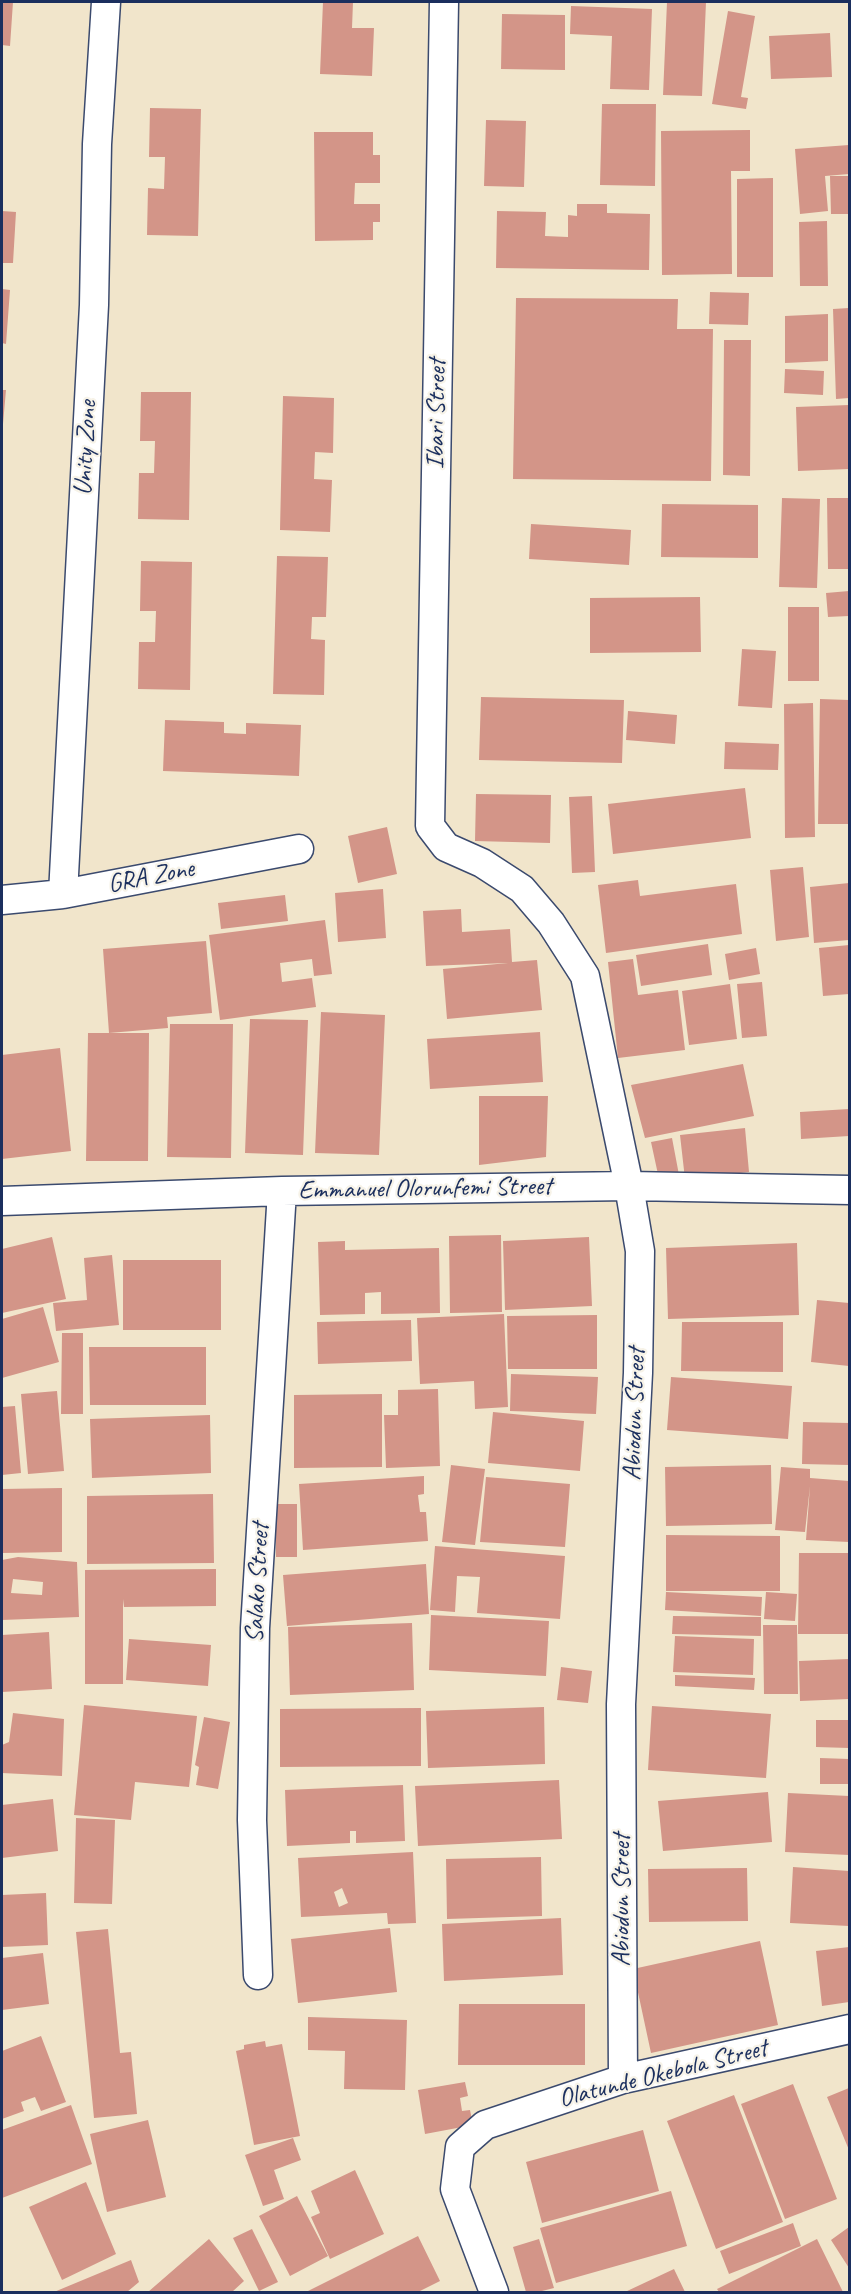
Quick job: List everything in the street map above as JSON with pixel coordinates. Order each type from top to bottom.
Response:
[{"type":"street","name":"Unity Zone","points":[[63,894],[94,305],[97,144],[106,2]]},
{"type":"street","name":"Ibari Street","points":[[430,826],[444,2]]},
{"type":"street","name":"Abiodun Street","points":[[430,826],[446,847],[482,863],[522,889],[551,923],[585,976],[629,1186],[640,1251],[638,1373],[621,1704],[623,2079]]},
{"type":"street","name":"GRA Zone","points":[[2,900],[63,894],[299,849]]},
{"type":"street","name":"Emmanuel Olorunfemi Street","points":[[2,1201],[282,1191],[629,1186],[849,1190]]},
{"type":"street","name":"Salako Street","points":[[258,1975],[252,1820],[255,1628],[282,1191]]},
{"type":"street","name":"Olatunde Okebola Street","points":[[494,2292],[455,2188],[460,2147],[485,2125],[623,2079],[849,2029]]},
{"type":"building","points":[[2,2],[13,2],[10,46],[2,45]]},
{"type":"building","points":[[323,2],[353,2],[352,28],[374,28],[372,76],[320,74]]},
{"type":"building","points":[[667,2],[706,2],[702,96],[663,95]]},
{"type":"building","points":[[571,6],[652,9],[649,90],[610,89],[612,36],[570,34]]},
{"type":"building","points":[[728,11],[755,16],[741,97],[748,98],[746,109],[712,104]]},
{"type":"building","points":[[502,14],[565,15],[565,70],[501,69]]},
{"type":"building","points":[[830,33],[832,77],[771,79],[769,36]]},
{"type":"building","points":[[602,104],[656,104],[655,186],[600,185]]},
{"type":"building","points":[[150,108],[201,109],[198,236],[147,235],[148,188],[164,189],[165,157],[149,157]]},
{"type":"building","points":[[486,120],[526,121],[524,187],[484,186]]},
{"type":"building","points":[[750,130],[750,171],[731,171],[732,274],[662,275],[661,131]]},
{"type":"building","points":[[314,132],[373,132],[373,155],[380,155],[380,183],[355,183],[354,204],[380,204],[380,222],[373,222],[373,240],[315,241]]},
{"type":"building","points":[[849,145],[849,174],[825,176],[828,211],[800,214],[795,149]]},
{"type":"building","points":[[830,176],[849,176],[849,214],[831,214]]},
{"type":"building","points":[[773,178],[773,277],[737,277],[737,179]]},
{"type":"building","points":[[577,204],[607,204],[607,213],[650,214],[649,270],[496,268],[497,211],[546,212],[545,236],[568,237],[568,215],[577,216]]},
{"type":"building","points":[[2,211],[16,212],[13,263],[2,263]]},
{"type":"building","points":[[827,221],[828,286],[800,286],[799,222]]},
{"type":"building","points":[[2,289],[10,290],[6,344],[2,343]]},
{"type":"building","points":[[710,292],[749,293],[748,325],[709,324]]},
{"type":"building","points":[[516,298],[678,299],[677,329],[713,329],[711,481],[513,479]]},
{"type":"building","points":[[849,308],[849,398],[836,399],[833,309]]},
{"type":"building","points":[[828,314],[828,361],[785,363],[785,316]]},
{"type":"building","points":[[724,340],[751,340],[750,476],[723,475]]},
{"type":"building","points":[[785,369],[824,371],[823,395],[784,393]]},
{"type":"building","points":[[2,390],[6,390],[3,424],[2,424]]},
{"type":"building","points":[[141,392],[191,392],[189,520],[138,519],[139,473],[154,473],[155,441],[140,441]]},
{"type":"building","points":[[283,396],[334,398],[333,453],[315,452],[314,479],[332,480],[330,532],[280,530]]},
{"type":"building","points":[[849,405],[849,469],[798,471],[796,407]]},
{"type":"building","points":[[782,498],[820,499],[817,588],[779,587]]},
{"type":"building","points":[[827,498],[849,498],[849,569],[828,569]]},
{"type":"building","points":[[662,504],[758,505],[758,558],[661,557]]},
{"type":"building","points":[[531,524],[631,530],[629,565],[529,559]]},
{"type":"building","points":[[277,556],[328,557],[326,617],[312,617],[311,639],[325,640],[324,695],[273,694]]},
{"type":"building","points":[[141,561],[192,562],[190,690],[138,689],[139,642],[155,642],[156,611],[140,611]]},
{"type":"building","points":[[849,591],[849,616],[828,617],[826,593]]},
{"type":"building","points":[[700,597],[701,652],[590,653],[590,598]]},
{"type":"building","points":[[788,607],[819,607],[819,681],[788,681]]},
{"type":"building","points":[[742,649],[776,651],[772,708],[738,706]]},
{"type":"building","points":[[481,697],[624,700],[622,763],[479,760]]},
{"type":"building","points":[[820,699],[849,700],[849,824],[818,824]]},
{"type":"building","points":[[813,703],[815,837],[785,838],[784,704]]},
{"type":"building","points":[[628,711],[677,715],[675,744],[626,740]]},
{"type":"building","points":[[165,720],[224,722],[224,733],[246,734],[246,723],[301,725],[299,776],[163,771]]},
{"type":"building","points":[[725,742],[779,744],[778,770],[724,769]]},
{"type":"building","points":[[745,788],[751,838],[613,854],[608,804]]},
{"type":"building","points":[[476,794],[551,795],[550,843],[475,841]]},
{"type":"building","points":[[592,796],[595,872],[572,873],[569,797]]},
{"type":"building","points":[[387,827],[397,874],[358,883],[348,836]]},
{"type":"building","points":[[803,867],[809,937],[776,941],[770,870]]},
{"type":"building","points":[[638,880],[640,896],[736,884],[742,934],[606,953],[598,885]]},
{"type":"building","points":[[849,883],[849,940],[814,943],[810,887]]},
{"type":"building","points":[[383,889],[386,938],[338,942],[335,893]]},
{"type":"building","points":[[285,895],[288,921],[221,929],[218,903]]},
{"type":"building","points":[[461,909],[462,932],[510,929],[512,962],[537,960],[542,1010],[447,1019],[443,969],[508,963],[426,966],[423,911]]},
{"type":"building","points":[[325,920],[332,974],[314,976],[312,959],[280,963],[282,982],[312,978],[316,1007],[220,1020],[209,935]]},
{"type":"building","points":[[206,941],[212,1013],[167,1017],[168,1028],[109,1033],[103,949]]},
{"type":"building","points":[[708,944],[712,975],[641,986],[636,955]]},
{"type":"building","points":[[849,945],[849,994],[823,996],[819,948]]},
{"type":"building","points":[[756,948],[760,974],[729,980],[725,954]]},
{"type":"building","points":[[633,959],[638,995],[678,990],[685,1050],[618,1058],[608,962]]},
{"type":"building","points":[[762,982],[767,1036],[742,1038],[737,984]]},
{"type":"building","points":[[730,984],[737,1039],[689,1045],[682,991]]},
{"type":"building","points":[[321,1012],[385,1015],[379,1155],[315,1153]]},
{"type":"building","points":[[250,1019],[308,1020],[303,1155],[245,1153]]},
{"type":"building","points":[[170,1024],[233,1024],[231,1158],[167,1157]]},
{"type":"building","points":[[540,1032],[543,1082],[430,1089],[427,1039]]},
{"type":"building","points":[[88,1033],[149,1033],[148,1161],[86,1161]]},
{"type":"building","points":[[60,1048],[71,1151],[2,1159],[2,1055]]},
{"type":"building","points":[[743,1064],[754,1116],[645,1138],[631,1085]]},
{"type":"building","points":[[479,1096],[548,1096],[546,1157],[479,1165]]},
{"type":"building","points":[[849,1109],[849,1136],[801,1139],[800,1112]]},
{"type":"building","points":[[745,1128],[749,1172],[685,1179],[680,1135]]},
{"type":"building","points":[[672,1138],[679,1175],[659,1179],[651,1142]]},
{"type":"building","points":[[501,1235],[502,1312],[450,1313],[449,1236]]},
{"type":"building","points":[[52,1237],[66,1299],[2,1313],[2,1249]]},
{"type":"building","points":[[589,1237],[592,1306],[505,1310],[503,1241]]},
{"type":"building","points":[[345,1241],[345,1250],[439,1248],[440,1313],[381,1314],[381,1292],[365,1293],[365,1314],[320,1315],[318,1242]]},
{"type":"building","points":[[797,1243],[799,1315],[668,1319],[666,1248]]},
{"type":"building","points":[[112,1255],[119,1325],[56,1331],[53,1303],[87,1300],[84,1258]]},
{"type":"building","points":[[123,1260],[221,1260],[221,1330],[123,1330]]},
{"type":"building","points":[[817,1300],[849,1303],[849,1366],[811,1362]]},
{"type":"building","points":[[43,1307],[59,1362],[2,1378],[2,1319]]},
{"type":"building","points":[[504,1314],[508,1407],[475,1409],[474,1381],[420,1384],[417,1318]]},
{"type":"building","points":[[597,1315],[597,1369],[508,1369],[507,1316]]},
{"type":"building","points":[[411,1320],[412,1361],[318,1364],[317,1322]]},
{"type":"building","points":[[682,1322],[783,1322],[783,1372],[681,1371]]},
{"type":"building","points":[[62,1333],[83,1333],[83,1414],[61,1414]]},
{"type":"building","points":[[89,1347],[206,1347],[206,1405],[90,1405]]},
{"type":"building","points":[[511,1374],[598,1377],[596,1414],[510,1411]]},
{"type":"building","points":[[671,1377],[792,1386],[788,1439],[667,1430]]},
{"type":"building","points":[[438,1389],[440,1466],[386,1468],[384,1415],[398,1415],[398,1390]]},
{"type":"building","points":[[57,1391],[64,1471],[28,1474],[21,1394]]},
{"type":"building","points":[[382,1394],[382,1467],[294,1468],[294,1395]]},
{"type":"building","points":[[15,1406],[21,1473],[2,1475],[2,1407]]},
{"type":"building","points":[[493,1412],[584,1421],[580,1471],[488,1463]]},
{"type":"building","points":[[210,1415],[211,1473],[92,1478],[90,1419]]},
{"type":"building","points":[[803,1422],[849,1423],[849,1465],[802,1464]]},
{"type":"building","points":[[451,1465],[485,1469],[475,1545],[442,1542]]},
{"type":"building","points":[[771,1465],[772,1524],[666,1526],[665,1467]]},
{"type":"building","points":[[781,1467],[810,1469],[810,1478],[849,1481],[849,1542],[806,1540],[810,1486],[805,1532],[775,1530]]},
{"type":"building","points":[[424,1476],[424,1494],[418,1495],[420,1512],[426,1512],[428,1541],[303,1550],[299,1484]]},
{"type":"building","points":[[486,1477],[570,1484],[565,1547],[480,1542]]},
{"type":"building","points":[[62,1488],[62,1552],[2,1553],[2,1489]]},
{"type":"building","points":[[213,1494],[214,1563],[87,1564],[87,1496]]},
{"type":"building","points":[[276,1504],[297,1504],[297,1557],[276,1557]]},
{"type":"building","points":[[666,1535],[780,1536],[780,1591],[666,1591]]},
{"type":"building","points":[[435,1546],[565,1556],[560,1619],[477,1613],[480,1577],[457,1576],[455,1612],[430,1610]]},
{"type":"building","points":[[799,1553],[849,1553],[849,1634],[798,1634]]},
{"type":"building","points":[[18,1557],[77,1562],[79,1617],[2,1620],[2,1560]],"holes":[[[13,1579],[43,1582],[42,1595],[11,1593]]]},
{"type":"building","points":[[426,1564],[429,1614],[287,1626],[283,1575]]},
{"type":"building","points":[[216,1569],[216,1606],[124,1607],[123,1599],[123,1684],[85,1684],[85,1570]]},
{"type":"building","points":[[666,1592],[762,1597],[761,1616],[665,1610]]},
{"type":"building","points":[[766,1592],[797,1594],[795,1621],[764,1619]]},
{"type":"building","points":[[431,1615],[549,1621],[546,1676],[429,1670]]},
{"type":"building","points":[[673,1616],[761,1617],[761,1636],[672,1634]]},
{"type":"building","points":[[412,1623],[414,1690],[290,1695],[288,1627]]},
{"type":"building","points":[[763,1625],[797,1625],[798,1694],[764,1694]]},
{"type":"building","points":[[49,1632],[52,1689],[2,1692],[2,1635]]},
{"type":"building","points":[[675,1636],[754,1639],[753,1675],[673,1672]]},
{"type":"building","points":[[129,1639],[211,1645],[208,1686],[126,1680]]},
{"type":"building","points":[[849,1659],[849,1699],[800,1701],[799,1661]]},
{"type":"building","points":[[561,1667],[592,1671],[588,1703],[557,1700]]},
{"type":"building","points":[[675,1675],[755,1678],[754,1690],[675,1686]]},
{"type":"building","points":[[84,1705],[197,1716],[189,1787],[135,1782],[131,1820],[74,1815]]},
{"type":"building","points":[[652,1706],[771,1714],[766,1778],[648,1770]]},
{"type":"building","points":[[544,1707],[545,1764],[428,1768],[426,1711]]},
{"type":"building","points":[[421,1708],[421,1766],[280,1767],[280,1709]]},
{"type":"building","points":[[13,1713],[64,1719],[62,1776],[2,1773],[2,1745],[9,1742]]},
{"type":"building","points":[[204,1717],[230,1722],[218,1789],[196,1785],[199,1767],[195,1765]]},
{"type":"building","points":[[816,1720],[849,1720],[849,1748],[816,1747]]},
{"type":"building","points":[[820,1758],[849,1759],[849,1784],[820,1784]]},
{"type":"building","points":[[559,1780],[562,1839],[418,1846],[415,1786]]},
{"type":"building","points":[[403,1785],[405,1841],[356,1843],[356,1831],[350,1831],[350,1843],[287,1846],[285,1790]]},
{"type":"building","points":[[768,1792],[772,1842],[663,1851],[658,1801]]},
{"type":"building","points":[[788,1793],[849,1796],[849,1855],[785,1852]]},
{"type":"building","points":[[53,1799],[58,1851],[2,1858],[2,1805]]},
{"type":"building","points":[[76,1818],[115,1820],[112,1904],[74,1903]]},
{"type":"building","points":[[413,1852],[416,1923],[388,1924],[387,1913],[301,1917],[298,1858]],"holes":[[[342,1888],[348,1903],[339,1907],[334,1892]]]},
{"type":"building","points":[[541,1857],[542,1916],[447,1919],[446,1859]]},
{"type":"building","points":[[793,1867],[849,1871],[849,1926],[790,1923]]},
{"type":"building","points":[[747,1868],[748,1921],[649,1922],[648,1869]]},
{"type":"building","points":[[46,1893],[48,1945],[2,1947],[2,1895]]},
{"type":"building","points":[[561,1918],[563,1975],[444,1981],[442,1924]]},
{"type":"building","points":[[390,1928],[397,1992],[298,2003],[291,1939]]},
{"type":"building","points":[[108,1929],[120,2053],[131,2052],[137,2114],[94,2118],[76,1932]]},
{"type":"building","points":[[760,1941],[778,2025],[651,2053],[633,1969]]},
{"type":"building","points":[[849,1947],[849,2002],[822,2006],[816,1951]]},
{"type":"building","points":[[43,1953],[49,2004],[2,2010],[2,1958]]},
{"type":"building","points":[[459,2004],[585,2004],[585,2065],[458,2065]]},
{"type":"building","points":[[308,2017],[407,2020],[405,2090],[344,2089],[345,2051],[308,2050]]},
{"type":"building","points":[[41,2036],[66,2102],[41,2111],[35,2097],[21,2102],[24,2111],[2,2119],[2,2051]]},
{"type":"building","points":[[265,2041],[266,2047],[282,2044],[300,2136],[254,2145],[236,2051],[244,2049],[244,2045]]},
{"type":"building","points":[[465,2082],[468,2096],[460,2098],[462,2111],[470,2110],[473,2125],[425,2134],[418,2090]]},
{"type":"building","points":[[793,2084],[837,2199],[785,2219],[741,2104]]},
{"type":"building","points":[[849,2088],[849,2150],[827,2097]]},
{"type":"building","points":[[734,2095],[783,2222],[716,2249],[667,2121]]},
{"type":"building","points":[[71,2105],[92,2164],[2,2198],[2,2130]]},
{"type":"building","points":[[148,2120],[166,2197],[107,2212],[90,2134]]},
{"type":"building","points":[[643,2130],[659,2191],[542,2223],[526,2162]]},
{"type":"building","points":[[293,2138],[301,2160],[274,2170],[284,2199],[263,2206],[245,2155]]},
{"type":"building","points":[[355,2170],[384,2234],[330,2259],[311,2217],[320,2213],[311,2191]]},
{"type":"building","points":[[86,2182],[116,2254],[62,2280],[29,2207]]},
{"type":"building","points":[[671,2191],[687,2246],[556,2283],[540,2228]]},
{"type":"building","points":[[297,2196],[328,2256],[290,2276],[259,2216]]},
{"type":"building","points":[[793,2223],[801,2246],[729,2274],[720,2251]]},
{"type":"building","points":[[849,2227],[849,2268],[831,2240]]},
{"type":"building","points":[[252,2229],[278,2282],[259,2291],[233,2238]]},
{"type":"building","points":[[418,2236],[440,2281],[418,2292],[308,2291]]},
{"type":"building","points":[[209,2239],[244,2281],[232,2292],[148,2292]]},
{"type":"building","points":[[539,2239],[554,2288],[526,2292],[513,2247]]},
{"type":"building","points":[[817,2239],[843,2292],[719,2292],[717,2289]]},
{"type":"building","points":[[131,2260],[139,2282],[127,2292],[54,2292]]},
{"type":"building","points":[[674,2269],[685,2292],[625,2292]]}]
